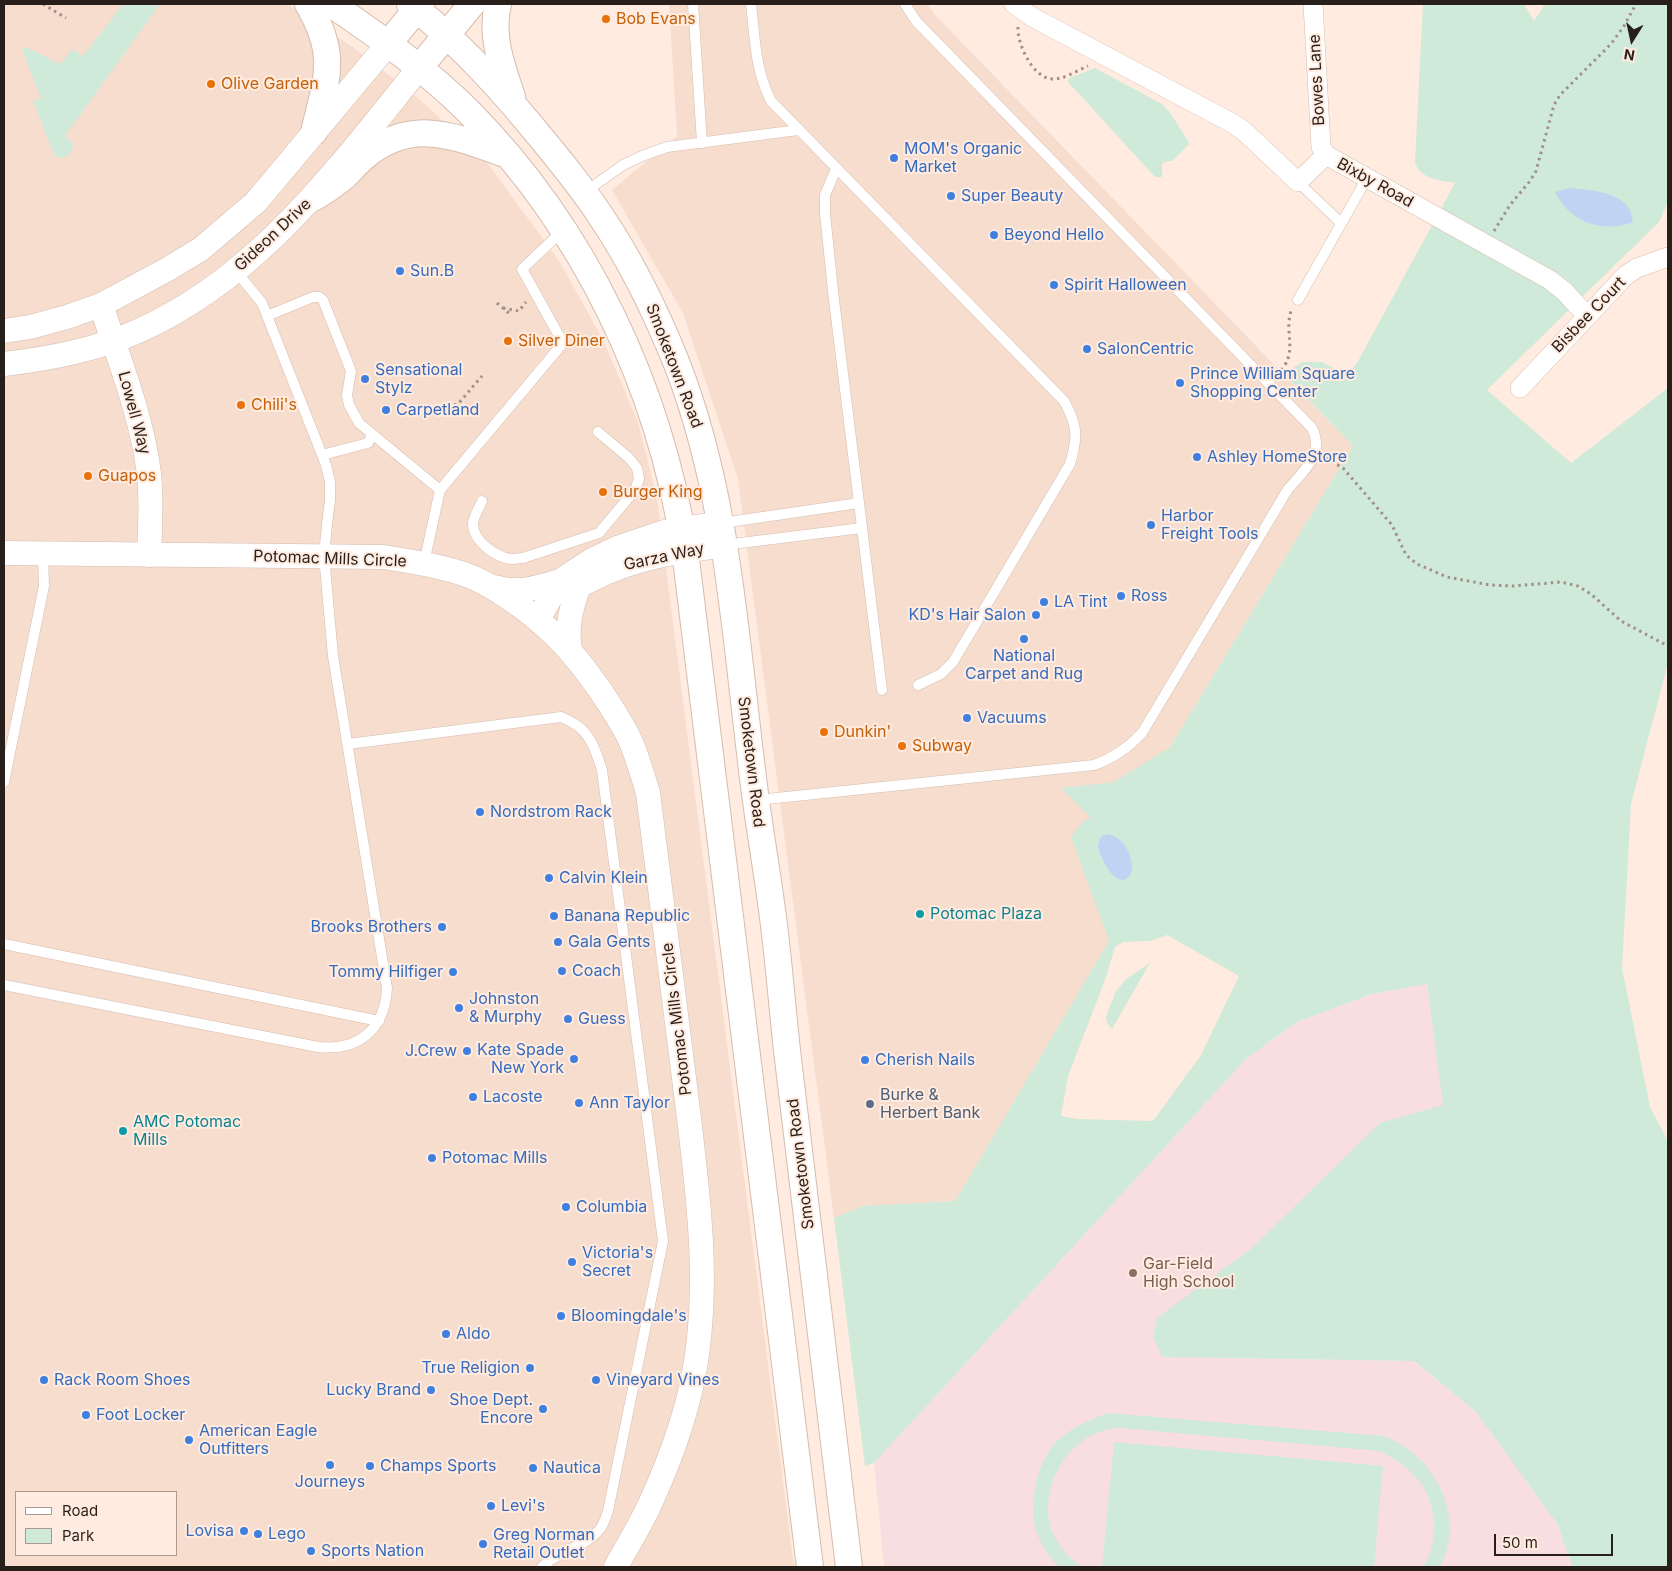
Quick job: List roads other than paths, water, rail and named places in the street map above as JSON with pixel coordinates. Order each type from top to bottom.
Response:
[{"type":"main road","points":[[308,4],[326,43],[328,61],[328,75],[314,132]]},
{"type":"main road","points":[[331,4],[419,68],[468,111],[508,156],[545,204],[563,230],[603,298],[627,347],[644,388],[661,441],[684,540],[810,1567]]},
{"type":"main road","name":"Gideon Drive","points":[[419,68],[472,4]]},
{"type":"main road","points":[[498,4],[495,30],[498,53],[515,107]]},
{"type":"main road","points":[[388,44],[416,5]]},
{"type":"main road","name":"Smoketown Road","points":[[416,5],[482,69],[585,193],[629,262],[653,307],[696,419],[708,463],[723,534],[756,800],[775,932],[800,1160],[850,1567]]},
{"type":"main road","points":[[313,198],[345,176],[362,158],[377,147],[394,139],[412,134],[440,134],[458,137],[508,156]]},
{"type":"main road","points":[[761,1164],[800,1160]]},
{"type":"street","points":[[1014,4],[1032,17],[1232,123],[1248,135],[1298,182]]},
{"type":"street","name":"Bowes Lane","points":[[1313,4],[1321,147],[1326,155]]},
{"type":"street","points":[[4,331],[30,327],[101,305],[201,249],[256,202],[388,44]]},
{"type":"street","name":"Gideon Drive","points":[[4,364],[79,351],[113,341],[169,316],[212,288],[279,233],[313,198],[419,68]]},
{"type":"street","name":"Bixby Road","points":[[1298,182],[1326,155],[1550,280],[1564,291],[1587,316]]},
{"type":"street","name":"Bisbee Court","points":[[1520,388],[1626,275],[1637,268],[1668,257]]},
{"type":"street","name":"Lowell Way","points":[[101,305],[136,413],[149,474],[151,507],[150,555]]},
{"type":"street","name":"Garza Way","points":[[538,619],[586,564],[617,548],[664,532],[684,540],[723,534]]},
{"type":"street","name":"Potomac Mills Circle","points":[[4,553],[384,557],[424,563],[470,576],[500,592],[538,619],[579,660],[616,712],[636,756],[648,793],[694,1162],[702,1249],[699,1332],[691,1386],[664,1472],[650,1505],[616,1567]]},
{"type":"street","points":[[488,586],[507,591],[521,591],[570,584],[572,605],[568,628],[570,650]]},
{"type":"lane","points":[[693,4],[702,143]]},
{"type":"lane","points":[[751,4],[759,72],[771,101],[1064,401],[1071,414],[1075,429],[1076,444],[1070,464],[952,662],[941,674],[918,685]]},
{"type":"lane","points":[[756,800],[1087,765],[1109,760],[1123,751],[1142,733],[1288,489],[1310,463],[1315,454],[1317,444],[1316,435],[1312,428],[916,21],[905,4]]},
{"type":"lane","points":[[585,193],[624,165],[667,147],[798,130]]},
{"type":"lane","points":[[836,169],[825,195],[825,214],[882,690]]},
{"type":"lane","points":[[1298,300],[1367,178]]},
{"type":"lane","points":[[1298,182],[1341,223]]},
{"type":"lane","points":[[424,563],[440,490],[563,343],[522,269],[563,230]]},
{"type":"lane","points":[[4,985],[331,1048],[353,1042],[372,1030],[379,1021],[386,1005],[387,988],[333,656],[324,556],[330,482],[322,455],[262,302],[235,270]]},
{"type":"lane","points":[[267,316],[313,297],[319,297],[323,300],[351,371],[347,395],[349,405],[358,423],[440,490]]},
{"type":"lane","points":[[482,501],[473,521],[476,537],[491,550],[512,559],[523,558],[599,533],[635,490],[639,479],[637,468],[630,458],[598,432]]},
{"type":"lane","points":[[322,455],[368,442],[372,434]]},
{"type":"lane","points":[[723,534],[859,503]]},
{"type":"lane","points":[[723,534],[862,528]]},
{"type":"lane","points":[[4,782],[44,586],[43,554]]},
{"type":"lane","points":[[348,744],[561,717],[574,722],[584,729],[596,749],[602,770],[663,1242],[608,1511],[601,1528],[590,1539],[566,1550],[542,1567]]},
{"type":"lane","points":[[4,944],[379,1021]]},
{"type":"water","points":[[1570,188],[1603,193],[1619,199],[1630,210],[1633,222],[1610,227],[1588,223],[1578,218],[1561,202],[1555,192]]},
{"type":"water","points":[[1108,834],[1123,843],[1131,859],[1132,871],[1127,878],[1122,880],[1112,874],[1103,860],[1098,847],[1101,836]]},
{"type":"place","name":"Bob Evans","points":[[606,19]]},
{"type":"place","name":"Olive Garden","points":[[211,84]]},
{"type":"place","name":"MOM's Organic Market","points":[[894,158]]},
{"type":"place","name":"Super Beauty","points":[[951,196]]},
{"type":"place","name":"Beyond Hello","points":[[994,235]]},
{"type":"place","name":"Sun.B","points":[[400,271]]},
{"type":"place","name":"Spirit Halloween","points":[[1054,285]]},
{"type":"place","name":"Silver Diner","points":[[508,341]]},
{"type":"place","name":"SalonCentric","points":[[1087,349]]},
{"type":"place","name":"Sensational Stylz","points":[[365,379]]},
{"type":"place","name":"Prince William Square Shopping Center","points":[[1180,383]]},
{"type":"place","name":"Chili's","points":[[241,405]]},
{"type":"place","name":"Carpetland","points":[[386,410]]},
{"type":"place","name":"Ashley HomeStore","points":[[1197,457]]},
{"type":"place","name":"Guapos","points":[[88,476]]},
{"type":"place","name":"Burger King","points":[[603,492]]},
{"type":"place","name":"Harbor Freight Tools","points":[[1151,525]]},
{"type":"place","name":"Ross","points":[[1121,596]]},
{"type":"place","name":"LA Tint","points":[[1044,602]]},
{"type":"place","name":"KD's Hair Salon","points":[[1036,615]]},
{"type":"place","name":"National Carpet and Rug","points":[[1024,639]]},
{"type":"place","name":"Vacuums","points":[[967,718]]},
{"type":"place","name":"Dunkin'","points":[[824,732]]},
{"type":"place","name":"Subway","points":[[902,746]]},
{"type":"place","name":"Nordstrom Rack","points":[[480,812]]},
{"type":"place","name":"Calvin Klein","points":[[549,878]]},
{"type":"place","name":"Potomac Plaza","points":[[920,914]]},
{"type":"place","name":"Banana Republic","points":[[554,916]]},
{"type":"place","name":"Brooks Brothers","points":[[442,927]]},
{"type":"place","name":"Gala Gents","points":[[558,942]]},
{"type":"place","name":"Coach","points":[[562,971]]},
{"type":"place","name":"Tommy Hilfiger","points":[[453,972]]},
{"type":"place","name":"Johnston & Murphy","points":[[459,1008]]},
{"type":"place","name":"Guess","points":[[568,1019]]},
{"type":"place","name":"J.Crew","points":[[467,1051]]},
{"type":"place","name":"Kate Spade New York","points":[[574,1059]]},
{"type":"place","name":"Cherish Nails","points":[[865,1060]]},
{"type":"place","name":"Lacoste","points":[[473,1097]]},
{"type":"place","name":"Ann Taylor","points":[[579,1103]]},
{"type":"place","name":"Burke & Herbert Bank","points":[[870,1104]]},
{"type":"place","name":"AMC Potomac Mills","points":[[123,1131]]},
{"type":"place","name":"Potomac Mills","points":[[432,1158]]},
{"type":"place","name":"Columbia","points":[[566,1207]]},
{"type":"place","name":"Victoria's Secret","points":[[572,1262]]},
{"type":"place","name":"Gar-Field High School","points":[[1133,1273]]},
{"type":"place","name":"Bloomingdale's","points":[[561,1316]]},
{"type":"place","name":"Aldo","points":[[446,1334]]},
{"type":"place","name":"True Religion","points":[[530,1368]]},
{"type":"place","name":"Rack Room Shoes","points":[[44,1380]]},
{"type":"place","name":"Vineyard Vines","points":[[596,1380]]},
{"type":"place","name":"Lucky Brand","points":[[431,1390]]},
{"type":"place","name":"Shoe Dept. Encore","points":[[543,1409]]},
{"type":"place","name":"Foot Locker","points":[[86,1415]]},
{"type":"place","name":"American Eagle Outfitters","points":[[189,1440]]},
{"type":"place","name":"Journeys","points":[[330,1465]]},
{"type":"place","name":"Champs Sports","points":[[370,1466]]},
{"type":"place","name":"Nautica","points":[[533,1468]]},
{"type":"place","name":"Levi's","points":[[491,1506]]},
{"type":"place","name":"Lovisa","points":[[244,1531]]},
{"type":"place","name":"Lego","points":[[258,1534]]},
{"type":"place","name":"Greg Norman Retail Outlet","points":[[483,1544]]},
{"type":"place","name":"Sports Nation","points":[[311,1551]]}]
